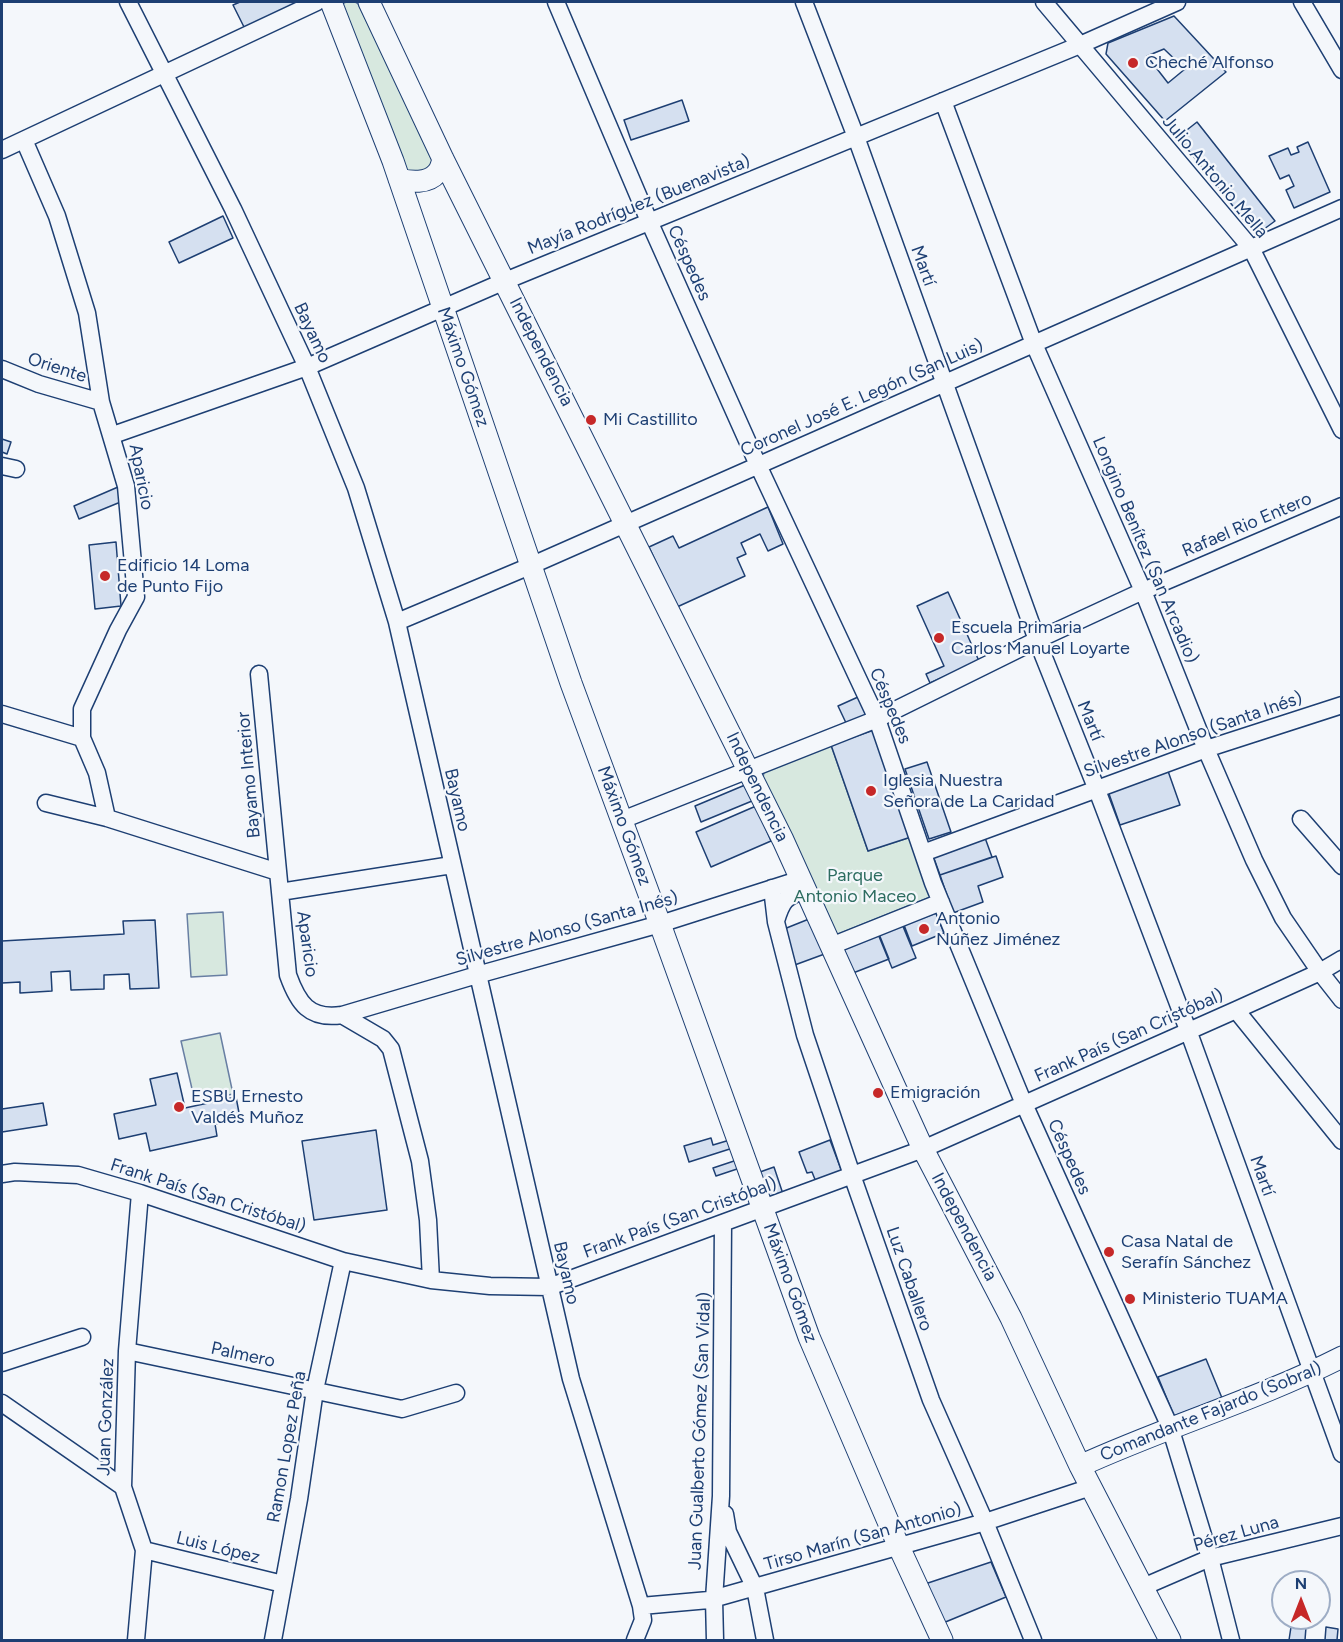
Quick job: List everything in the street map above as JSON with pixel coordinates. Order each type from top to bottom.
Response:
[{"type":"main road","name":"Máximo Gómez","points":[[331,2],[399,179],[571,683],[764,1208],[809,1337],[942,1641]]},
{"type":"main road","name":"Independencia","points":[[369,2],[443,159],[749,771],[803,884],[923,1149],[1011,1317],[1080,1466],[1170,1641]]},
{"type":"main road","points":[[399,179],[412,182],[430,178],[438,173],[443,159]]},
{"type":"main road","name":"Comandante Fajardo (Sobral)","points":[[1080,1466],[1170,1427],[1312,1372],[1341,1357]]},
{"type":"street","name":"Bayamo","points":[[128,2],[233,209],[307,367],[356,488],[397,622],[571,1379],[641,1606],[643,1620],[635,1641]]},
{"type":"street","points":[[2,150],[317,2]]},
{"type":"street","name":"Céspedes","points":[[556,2],[649,221],[758,465],[877,719],[941,902],[1024,1104],[1170,1427],[1210,1558],[1231,1641]]},
{"type":"street","name":"Martí","points":[[804,2],[856,137],[1036,640],[1097,790],[1188,1030],[1341,1454]]},
{"type":"street","name":"Julio Antonio Mella","points":[[1044,2],[1251,248],[1341,430]]},
{"type":"street","name":"Mayía Rodríguez (Buenavista)","points":[[113,435],[307,367],[505,281],[1080,45],[1177,2]]},
{"type":"street","points":[[1302,2],[1341,70]]},
{"type":"street","name":"Longino Benítez (San Arcadio)","points":[[943,101],[1034,344],[1143,591],[1206,749],[1254,860],[1283,918],[1341,1000]]},
{"type":"street","name":"Aparicio","points":[[24,140],[57,216],[87,313],[102,402],[126,486],[136,597],[118,630],[82,709],[82,738],[97,772],[107,818]]},
{"type":"street","name":"Coronel José E. Legón (San Luis)","points":[[397,622],[530,566],[1341,208]]},
{"type":"street","name":"Oriente","points":[[2,369],[39,384],[102,402]]},
{"type":"street","name":"Rafael Rio Entero","points":[[622,820],[877,719],[1036,640],[1143,591],[1341,506]]},
{"type":"street","name":"Bayamo Interior","points":[[259,674],[278,872]]},
{"type":"street","name":"Silvestre Alonso (Santa Inés)","points":[[923,853],[1206,749],[1341,705]]},
{"type":"street","points":[[2,714],[82,738]]},
{"type":"street","points":[[46,803],[107,818],[278,872]]},
{"type":"street","points":[[1300,819],[1341,866]]},
{"type":"street","points":[[280,892],[452,865]]},
{"type":"street","name":"Aparicio","points":[[278,872],[288,975],[296,996],[305,1008],[321,1015],[342,1015],[383,1039],[391,1049],[420,1161],[428,1220],[431,1280]]},
{"type":"street","points":[[776,922],[781,905],[803,884]]},
{"type":"street","name":"Silvestre Alonso (Santa Inés)","points":[[342,1015],[660,924],[772,888],[803,884]]},
{"type":"street","name":"Luz Caballero","points":[[772,888],[776,922],[805,1035],[852,1175],[931,1400],[985,1522],[1033,1641]]},
{"type":"street","points":[[831,946],[941,902]]},
{"type":"street","name":"Frank País (San Cristóbal)","points":[[2,1174],[15,1172],[78,1175],[140,1192],[343,1261],[431,1280],[490,1286],[549,1287],[923,1149],[1320,972],[1341,959]]},
{"type":"street","points":[[1236,1010],[1341,1141]]},
{"type":"street","name":"Juan González","points":[[136,1641],[144,1550],[123,1487],[127,1351],[140,1192]]},
{"type":"street","name":"Juan Gualberto Gómez (San Vidal)","points":[[715,1641],[714,1599],[721,1496],[723,1223]]},
{"type":"street","name":"Ramon Lopez Peña","points":[[273,1641],[299,1499],[315,1390],[343,1261]]},
{"type":"street","points":[[2,1363],[82,1337]]},
{"type":"street","name":"Palmero","points":[[127,1351],[402,1409],[456,1393]]},
{"type":"street","points":[[2,1403],[123,1487]]},
{"type":"street","name":"Tirso Marín (San Antonio)","points":[[641,1606],[714,1599],[985,1522],[1091,1487]]},
{"type":"street","points":[[721,1496],[728,1532],[755,1588],[765,1641]]},
{"type":"street","name":"Pérez Luna","points":[[1143,1587],[1210,1558],[1341,1526]]},
{"type":"street","name":"Luis López","points":[[144,1550],[283,1584]]},
{"type":"green space","points":[[346,2],[358,4],[435,158],[427,169],[406,171],[342,4]]},
{"type":"green space","name":"Parque Antonio Maceo","points":[[831,745],[868,851],[911,837],[933,896],[836,935],[762,784],[764,772]]},
{"type":"green space","points":[[223,912],[227,975],[191,977],[187,914]]},
{"type":"green space","points":[[220,1033],[233,1094],[195,1102],[181,1041]]},
{"type":"building","points":[[240,2],[300,2],[245,29],[233,5]]},
{"type":"building","name":"Cheché Alfonso","points":[[1174,16],[1226,72],[1165,121],[1106,54],[1108,43]],"holes":[[[1164,49],[1185,69],[1168,83],[1147,56]]]},
{"type":"building","points":[[682,100],[689,121],[631,140],[624,120]]},
{"type":"building","points":[[1197,122],[1275,221],[1256,235],[1178,137]]},
{"type":"building","points":[[1308,142],[1330,192],[1294,208],[1286,190],[1294,186],[1289,175],[1280,179],[1269,156],[1288,148],[1291,155],[1299,152],[1297,147]]},
{"type":"building","points":[[223,216],[233,238],[179,263],[169,242]]},
{"type":"building","points":[[2,439],[11,442],[7,454],[2,452]]},
{"type":"building","points":[[118,487],[123,501],[79,519],[74,506]]},
{"type":"building","points":[[768,507],[783,544],[768,551],[760,534],[741,543],[746,554],[737,558],[745,576],[677,607],[649,547],[673,536],[679,548]]},
{"type":"building","name":"Edificio 14 Loma de Punto Fijo","points":[[116,542],[121,606],[95,609],[89,545]]},
{"type":"building","name":"Escuela Primaria Carlos Manuel Loyarte","points":[[948,592],[979,661],[930,683],[926,674],[944,666],[917,606]]},
{"type":"building","points":[[858,697],[867,716],[847,725],[838,706]]},
{"type":"building","name":"Iglesia Nuestra Señora de La Caridad","points":[[874,730],[911,837],[868,851],[831,745]]},
{"type":"building","points":[[927,762],[951,832],[929,839],[905,769]]},
{"type":"building","points":[[1168,771],[1180,805],[1120,825],[1108,791]]},
{"type":"building","points":[[745,785],[752,801],[701,822],[695,806]]},
{"type":"building","points":[[756,806],[771,841],[711,867],[696,832]]},
{"type":"building","points":[[984,835],[992,857],[940,875],[932,853]]},
{"type":"building","points":[[996,856],[1003,877],[978,886],[983,902],[953,913],[940,875]]},
{"type":"building","name":"Antonio Núñez Jiménez","points":[[936,913],[944,933],[912,946],[904,925]]},
{"type":"building","points":[[814,917],[830,952],[792,966],[784,929]]},
{"type":"building","points":[[155,920],[159,988],[130,989],[129,974],[104,975],[104,989],[71,990],[70,971],[51,972],[52,991],[20,993],[20,982],[2,983],[2,941],[124,934],[123,921]]},
{"type":"building","points":[[902,924],[916,958],[892,968],[878,934]]},
{"type":"building","points":[[879,934],[889,959],[853,973],[843,948]]},
{"type":"building","points":[[177,1073],[185,1108],[236,1097],[240,1118],[215,1124],[217,1136],[150,1151],[146,1133],[119,1139],[114,1114],[156,1105],[150,1079]]},
{"type":"building","points":[[43,1103],[47,1125],[2,1132],[2,1109]]},
{"type":"building","points":[[376,1130],[387,1210],[314,1220],[302,1141]]},
{"type":"building","points":[[711,1138],[713,1145],[733,1139],[736,1147],[689,1162],[684,1146]]},
{"type":"building","points":[[830,1140],[842,1172],[816,1182],[812,1172],[807,1173],[799,1152]]},
{"type":"building","points":[[740,1159],[743,1167],[716,1176],[713,1168]]},
{"type":"building","points":[[774,1167],[783,1194],[768,1199],[760,1172]]},
{"type":"building","points":[[1206,1359],[1222,1398],[1174,1416],[1158,1377]]},
{"type":"building","points":[[991,1562],[1006,1597],[943,1623],[925,1584]]},
{"type":"building","points":[[1338,1629],[1337,1640],[1325,1640],[1326,1630]]},
{"type":"building","points":[[1291,1630],[1306,1630],[1305,1640],[1289,1640]]},
{"type":"place","name":"Cheché Alfonso","points":[[1133,63]]},
{"type":"place","name":"Mi Castillito","points":[[591,420]]},
{"type":"place","name":"Edificio 14 Loma de Punto Fijo","points":[[105,576]]},
{"type":"place","name":"Escuela Primaria Carlos Manuel Loyarte","points":[[939,638]]},
{"type":"place","name":"Iglesia Nuestra Señora de La Caridad","points":[[871,791]]},
{"type":"place","name":"Antonio Núñez Jiménez","points":[[924,929]]},
{"type":"place","name":"Emigración","points":[[878,1093]]},
{"type":"place","name":"ESBU Ernesto Valdés Muñoz","points":[[179,1107]]},
{"type":"place","name":"Casa Natal de Serafín Sánchez","points":[[1109,1252]]},
{"type":"place","name":"Ministerio TUAMA","points":[[1130,1299]]}]
